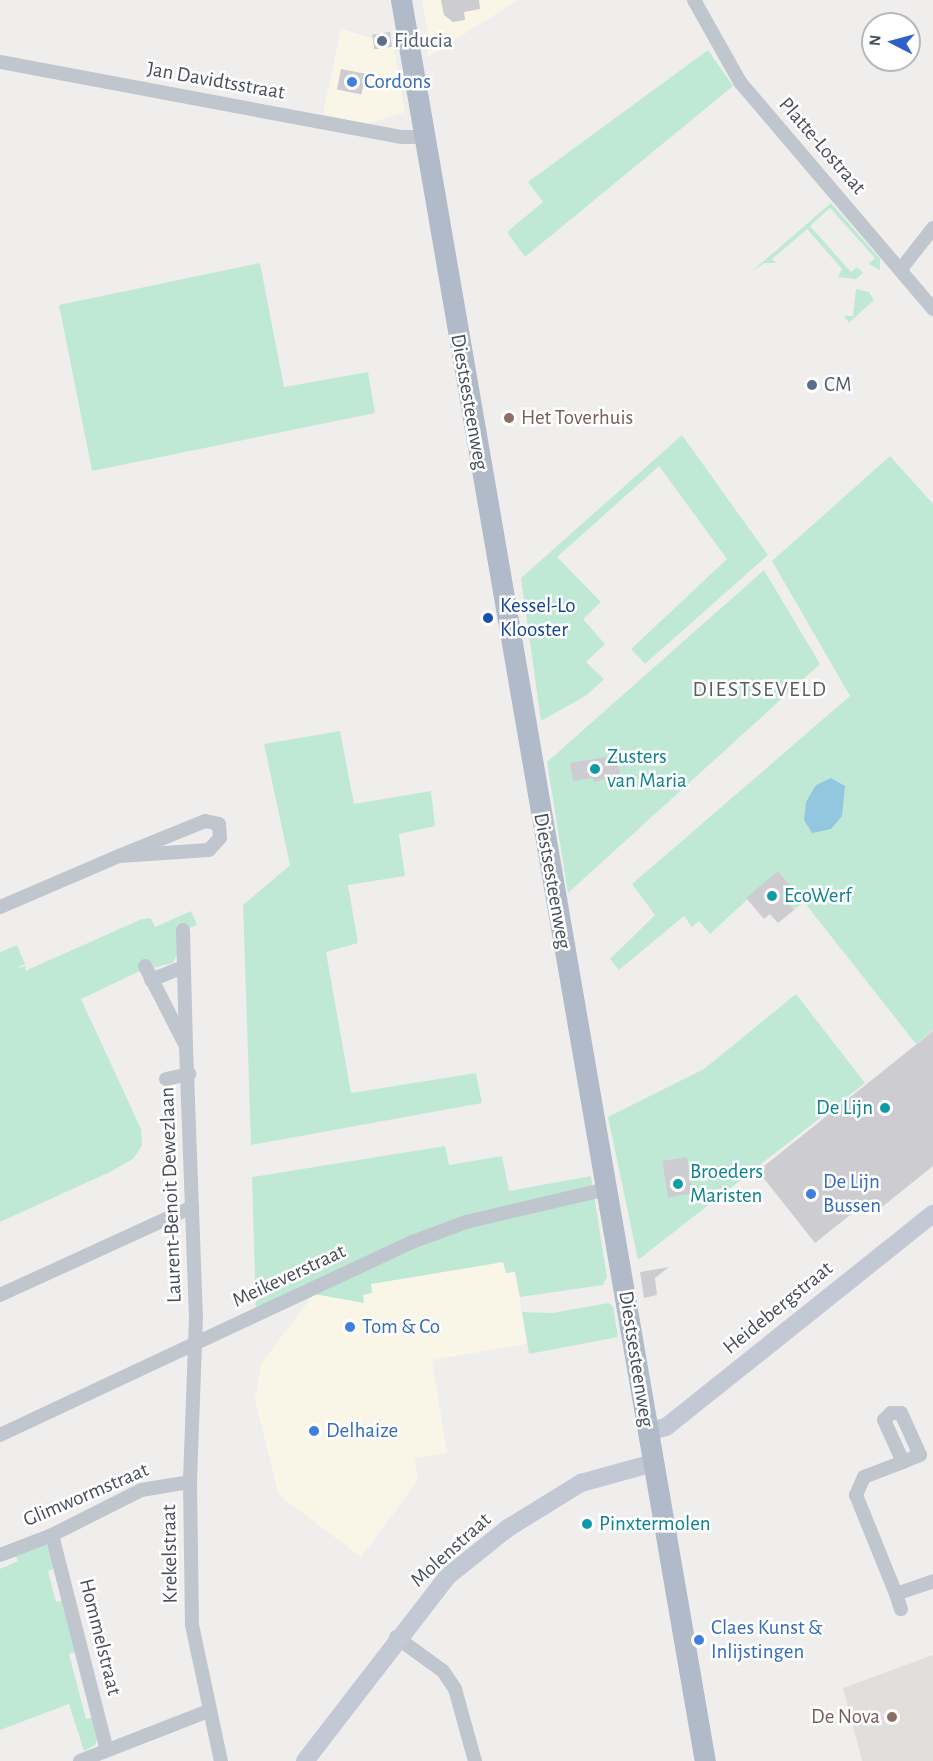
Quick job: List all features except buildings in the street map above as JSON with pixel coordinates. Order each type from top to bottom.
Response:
[{"type":"main road","name":"Diestsesteenweg","points":[[401,0],[705,1761]]},
{"type":"street","name":"Platte-Lostraat","points":[[694,0],[740,82],[933,309]]},
{"type":"street","name":"Jan Davidtsstraat","points":[[0,62],[402,137],[424,136]]},
{"type":"street","points":[[901,269],[933,228]]},
{"type":"street","points":[[0,908],[119,856],[185,830],[214,820],[220,830],[211,848],[119,856]]},
{"type":"street","points":[[185,830],[188,851]]},
{"type":"street","name":"Laurent-Benoit Dewezlaan","points":[[183,930],[196,1343]]},
{"type":"street","name":"Laurent-Benoit Dewezlaan","points":[[145,966],[186,1046]]},
{"type":"street","points":[[151,980],[184,967]]},
{"type":"street","points":[[166,1079],[189,1074]]},
{"type":"street","name":"Meikeverstraat","points":[[0,1435],[376,1260],[466,1222],[607,1190]]},
{"type":"street","points":[[0,1295],[192,1207]]},
{"type":"street","name":"Heidebergstraat","points":[[648,1432],[666,1427],[933,1214]]},
{"type":"street","name":"Krekelstraat","points":[[196,1343],[190,1482],[192,1625],[208,1711],[221,1761]]},
{"type":"street","points":[[901,1609],[856,1495],[864,1478],[903,1462]]},
{"type":"street","name":"Molenstraat","points":[[304,1761],[396,1637],[448,1576],[516,1522],[581,1483],[653,1463]]},
{"type":"street","name":"Glimwormstraat","points":[[0,1555],[52,1535],[141,1490],[190,1482]]},
{"type":"street","name":"Hommelstraat","points":[[52,1535],[107,1750]]},
{"type":"street","points":[[896,1594],[933,1581]]},
{"type":"street","points":[[396,1637],[443,1671],[455,1689],[475,1761]]},
{"type":"street","points":[[80,1761],[208,1711]]},
{"type":"shaded area","points":[[422,0],[518,0],[426,58],[430,46]]},
{"type":"shaded area","points":[[341,29],[374,39],[392,37],[405,112],[367,124],[323,114]]},
{"type":"shaded area","points":[[504,1262],[515,1272],[527,1344],[432,1360],[447,1453],[414,1458],[418,1480],[361,1557],[279,1495],[255,1400],[261,1364],[314,1294],[372,1293],[371,1284]]},
{"type":"shaded area","name":"De Nova","points":[[933,1655],[933,1761],[862,1761],[843,1688]]},
{"type":"green space","points":[[708,50],[733,86],[525,257],[507,232],[543,202],[528,182]]},
{"type":"green space","points":[[831,203],[880,259],[880,270],[869,264],[875,258],[830,208],[810,226],[851,272],[857,267],[863,273],[856,279],[838,277],[842,269],[807,229],[772,259],[776,263],[764,263],[751,272]]},
{"type":"green space","points":[[260,263],[284,387],[368,372],[375,413],[92,471],[59,305]]},
{"type":"green space","points":[[856,289],[869,292],[874,300],[849,323],[844,316],[853,316]]},
{"type":"green space","points":[[682,435],[768,555],[645,664],[631,649],[727,559],[659,466],[557,557],[601,602],[583,619],[605,644],[586,662],[604,679],[587,695],[541,721],[521,578]]},
{"type":"green space","points":[[890,456],[933,504],[933,1030],[916,1044],[804,902],[794,910],[787,902],[797,894],[778,871],[710,934],[699,921],[692,927],[684,916],[619,970],[610,959],[655,915],[632,884],[850,696],[772,561]]},
{"type":"green space","points":[[764,570],[820,664],[568,893],[547,762]]},
{"type":"green space","points":[[340,731],[354,804],[431,791],[435,826],[399,834],[405,876],[348,885],[358,943],[326,952],[351,1093],[476,1073],[482,1103],[251,1145],[243,905],[290,865],[264,744]]},
{"type":"green space","points":[[191,911],[197,925],[189,928],[173,963],[140,971],[81,999],[141,1129],[142,1146],[133,1159],[110,1172],[0,1222],[0,952],[17,945],[25,964],[17,968],[26,966],[25,971],[142,919],[151,918],[155,927]]},
{"type":"green space","points":[[796,994],[865,1083],[638,1260],[608,1117],[704,1069]]},
{"type":"green space","points":[[445,1146],[449,1165],[502,1156],[509,1191],[591,1176],[607,1277],[603,1285],[520,1297],[515,1272],[506,1273],[503,1262],[371,1284],[372,1293],[363,1295],[364,1303],[314,1294],[256,1310],[252,1177]]},
{"type":"green space","points":[[609,1303],[613,1307],[618,1337],[529,1354],[522,1312],[552,1313]]},
{"type":"green space","points":[[43,1544],[49,1546],[56,1568],[48,1571],[56,1602],[64,1600],[78,1651],[69,1654],[86,1719],[95,1717],[99,1734],[95,1745],[84,1751],[69,1704],[0,1730],[0,1569],[18,1561],[14,1553]]},
{"type":"water","points":[[831,778],[845,786],[842,816],[831,829],[812,833],[804,820],[806,802],[816,785]]},
{"type":"place","name":"Fiducia","points":[[382,41]]},
{"type":"place","name":"Cordons","points":[[352,82]]},
{"type":"place","name":"CM","points":[[812,385]]},
{"type":"place","name":"Het Toverhuis","points":[[509,418]]},
{"type":"place","name":"Kessel-Lo Klooster","points":[[488,618]]},
{"type":"place","name":"Zusters van Maria","points":[[595,769]]},
{"type":"place","name":"EcoWerf","points":[[772,896]]},
{"type":"place","name":"De Lijn","points":[[885,1108]]},
{"type":"place","name":"Broeders Maristen","points":[[678,1184]]},
{"type":"place","name":"De Lijn Bussen","points":[[811,1194]]},
{"type":"place","name":"Tom & Co","points":[[350,1327]]},
{"type":"place","name":"Delhaize","points":[[314,1431]]},
{"type":"place","name":"Pinxtermolen","points":[[587,1524]]},
{"type":"place","name":"Claes Kunst & Inlijstingen","points":[[699,1640]]},
{"type":"place","name":"De Nova","points":[[892,1717]]},
{"type":"district","name":"DIESTSEVELD","points":[[760,690]]}]
